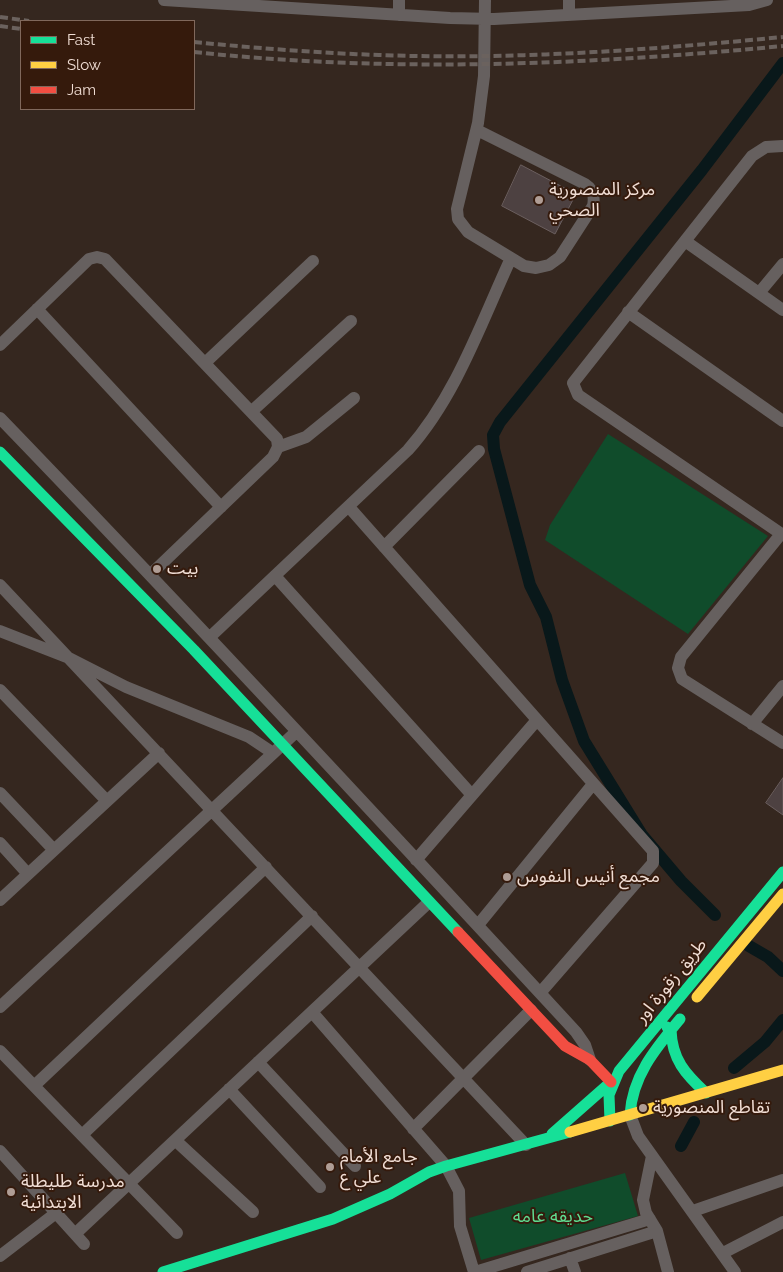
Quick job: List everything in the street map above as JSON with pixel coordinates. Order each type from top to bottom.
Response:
[{"type":"street","points":[[164,0],[232,2],[399,15],[484,18],[569,15],[653,5],[749,5],[767,0]]},
{"type":"street","points":[[399,0],[399,15]]},
{"type":"street","points":[[477,130],[585,184],[593,193],[593,206],[555,262],[543,268],[530,268],[468,232],[458,219],[457,209],[477,130],[484,76],[484,0]]},
{"type":"street","points":[[569,0],[569,15]]},
{"type":"street","points":[[783,146],[766,147],[756,152],[574,380],[576,393],[782,534],[678,663],[678,668],[682,679],[783,743]]},
{"type":"street","points":[[685,241],[783,310]]},
{"type":"street","points":[[0,345],[89,259],[97,257],[104,259],[206,362],[277,439],[278,447],[272,458],[150,575]]},
{"type":"street","points":[[210,637],[276,577],[408,450],[426,430],[440,408],[511,258]]},
{"type":"street","points":[[206,362],[313,262]]},
{"type":"street","points":[[759,293],[783,264]]},
{"type":"street","points":[[37,309],[221,507]]},
{"type":"street","points":[[628,312],[783,421]]},
{"type":"street","points":[[252,411],[351,321]]},
{"type":"street","points":[[278,447],[306,437],[354,398]]},
{"type":"street","points":[[0,418],[210,637],[296,732],[478,925],[581,1038],[590,1060]]},
{"type":"street","points":[[384,547],[479,451]]},
{"type":"street","points":[[0,452],[194,650],[277,750],[429,902],[565,1046],[590,1060],[612,1082],[608,1094],[610,1121]]},
{"type":"street","points":[[349,507],[653,851],[653,863],[540,993]]},
{"type":"street","points":[[276,577],[471,794]]},
{"type":"street","points":[[0,585],[266,866],[526,1145]]},
{"type":"street","points":[[0,632],[69,658],[126,687],[250,737],[277,750]]},
{"type":"street","points":[[752,724],[783,686]]},
{"type":"street","points":[[0,690],[107,801]]},
{"type":"street","points":[[416,860],[471,794],[537,720]]},
{"type":"street","points":[[0,1007],[296,732]]},
{"type":"street","points":[[0,900],[159,753]]},
{"type":"street","points":[[478,925],[593,784]]},
{"type":"street","points":[[0,793],[54,850]]},
{"type":"street","points":[[0,842],[28,874]]},
{"type":"street","points":[[34,1086],[266,866]]},
{"type":"street","name":"طريق زقورة اور","points":[[545,1139],[612,1082],[666,1026],[783,872]]},
{"type":"street","points":[[735,1272],[638,1136],[630,1115],[629,1104],[634,1086],[666,1026],[783,894]]},
{"type":"street","points":[[75,1234],[429,902]]},
{"type":"street","points":[[82,1134],[312,916]]},
{"type":"street","points":[[413,1129],[531,1010]]},
{"type":"street","points":[[312,1012],[446,1166],[458,1191],[460,1226],[474,1272],[650,1219]]},
{"type":"street","points":[[666,1026],[674,1058],[681,1069],[706,1093]]},
{"type":"street","points":[[0,1051],[177,1233]]},
{"type":"street","points":[[258,1062],[355,1166]]},
{"type":"street","points":[[163,1272],[178,1270],[333,1219],[390,1194],[429,1172],[446,1166],[526,1145],[783,1070]]},
{"type":"street","points":[[229,1089],[320,1187]]},
{"type":"street","points":[[175,1140],[253,1212]]},
{"type":"street","points":[[0,1151],[84,1244]]},
{"type":"street","points":[[652,1156],[643,1200],[656,1231],[668,1272]]},
{"type":"street","points":[[693,1211],[783,1180]]},
{"type":"street","points":[[0,1256],[56,1213]]},
{"type":"street","points":[[722,1253],[783,1222]]},
{"type":"street","points":[[527,1272],[656,1231]]},
{"type":"street","points":[[570,1258],[575,1272]]},
{"type":"green space","points":[[608,434],[768,536],[688,634],[545,540],[550,525]]},
{"type":"green space","name":"حديقه عامه","points":[[625,1173],[638,1216],[481,1260],[469,1218]]},
{"type":"building","name":"مركز المنصورية الصحي","points":[[521,165],[576,194],[555,234],[502,206]]},
{"type":"building","points":[[783,778],[783,815],[766,803]]},
{"type":"waterway","points":[[715,915],[681,881],[642,835],[584,741],[562,680],[546,617],[530,585],[494,449],[493,435],[500,422],[702,170],[783,63]]},
{"type":"waterway","points":[[749,946],[768,957],[783,971]]},
{"type":"waterway","points":[[734,1068],[765,1042],[783,1020]]},
{"type":"waterway","points":[[681,1146],[694,1122]]},
{"type":"railway","points":[[0,17],[22,20]]},
{"type":"railway","points":[[0,26],[20,29]]},
{"type":"railway","points":[[195,42],[333,53],[480,56],[632,50],[783,37]]},
{"type":"railway","points":[[195,52],[341,63],[488,64],[636,58],[783,46]]},
{"type":"traffic: fast","points":[[0,452],[194,650],[458,932]]},
{"type":"traffic: fast","points":[[610,1121],[609,1095],[619,1071],[783,872]]},
{"type":"traffic: fast","points":[[630,1115],[635,1088],[640,1075],[654,1052],[680,1019]]},
{"type":"traffic: fast","points":[[667,1027],[671,1030],[674,1049],[681,1065],[706,1093]]},
{"type":"traffic: fast","points":[[552,1134],[611,1082]]},
{"type":"traffic: fast","points":[[163,1272],[333,1219],[390,1194],[429,1172],[446,1166],[570,1132]]},
{"type":"traffic: slow","points":[[697,997],[783,894]]},
{"type":"traffic: slow","points":[[570,1132],[783,1070]]},
{"type":"traffic: jam","points":[[458,932],[565,1046],[590,1060],[611,1082]]},
{"type":"place","name":"مركز المنصورية الصحي","points":[[539,200]]},
{"type":"place","name":"بيت","points":[[157,569]]},
{"type":"place","name":"مجمع أنيس النفوس","points":[[507,877]]},
{"type":"place","name":"تقاطع المنصورية","points":[[643,1108]]},
{"type":"place","name":"جامع الأمام علي ع","points":[[330,1167]]},
{"type":"place","name":"مدرسة طليطلة الابتدائية","points":[[11,1192]]}]
